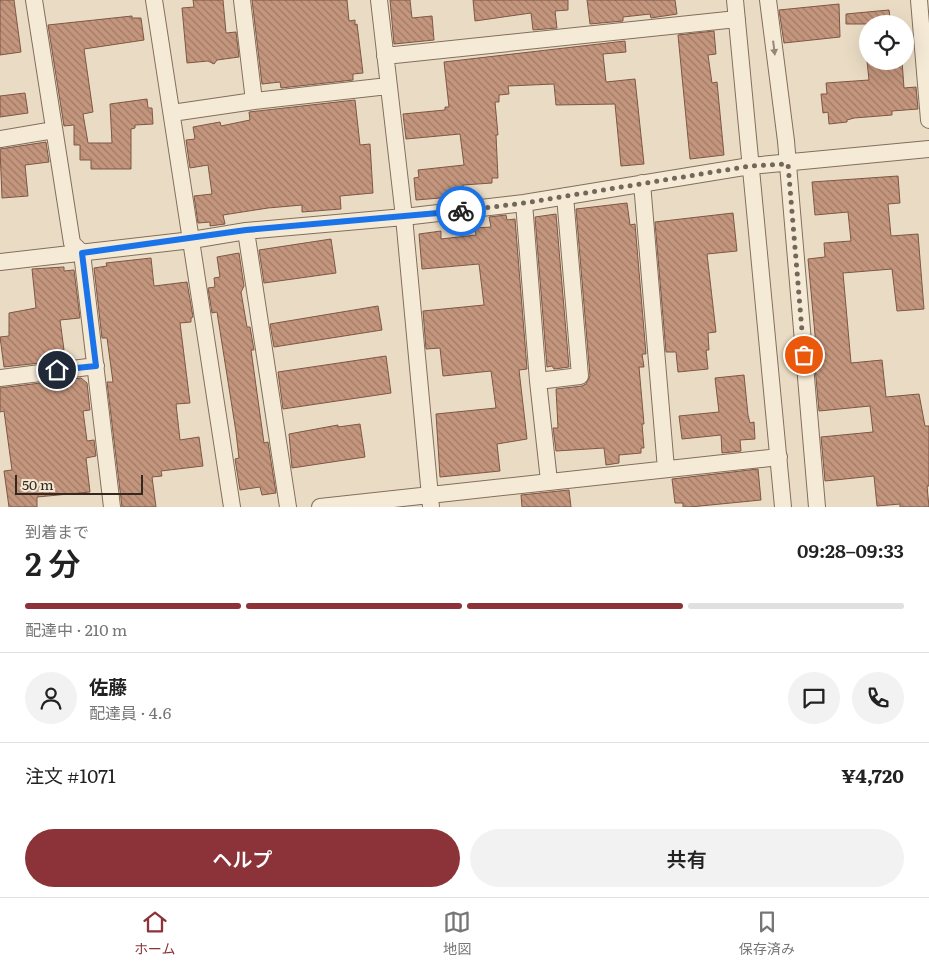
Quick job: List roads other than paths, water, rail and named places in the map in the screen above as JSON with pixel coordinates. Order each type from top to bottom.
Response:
[{"type":"street","points":[[34,0],[72,243],[82,253],[112,507]]},
{"type":"street","points":[[154,0],[232,507]]},
{"type":"street","points":[[242,0],[254,101]]},
{"type":"street","points":[[379,0],[404,218],[430,500]]},
{"type":"street","points":[[735,0],[783,507]]},
{"type":"street","points":[[768,0],[788,164],[818,507]]},
{"type":"street","points":[[923,8],[929,120]]},
{"type":"street","points":[[385,56],[736,19]]},
{"type":"street","points":[[172,113],[254,101],[388,86]]},
{"type":"street","points":[[0,139],[54,130]]},
{"type":"street","points":[[0,262],[192,240],[246,230],[404,218],[524,203],[750,166],[788,164],[929,149]]},
{"type":"street","points":[[642,183],[666,469]]},
{"type":"street","points":[[538,381],[580,376],[565,196]]},
{"type":"street","points":[[524,203],[538,381],[549,481]]},
{"type":"street","points":[[246,230],[288,507]]},
{"type":"street","points":[[0,378],[96,366]]},
{"type":"street","points":[[320,507],[430,500],[549,481],[779,458]]}]
